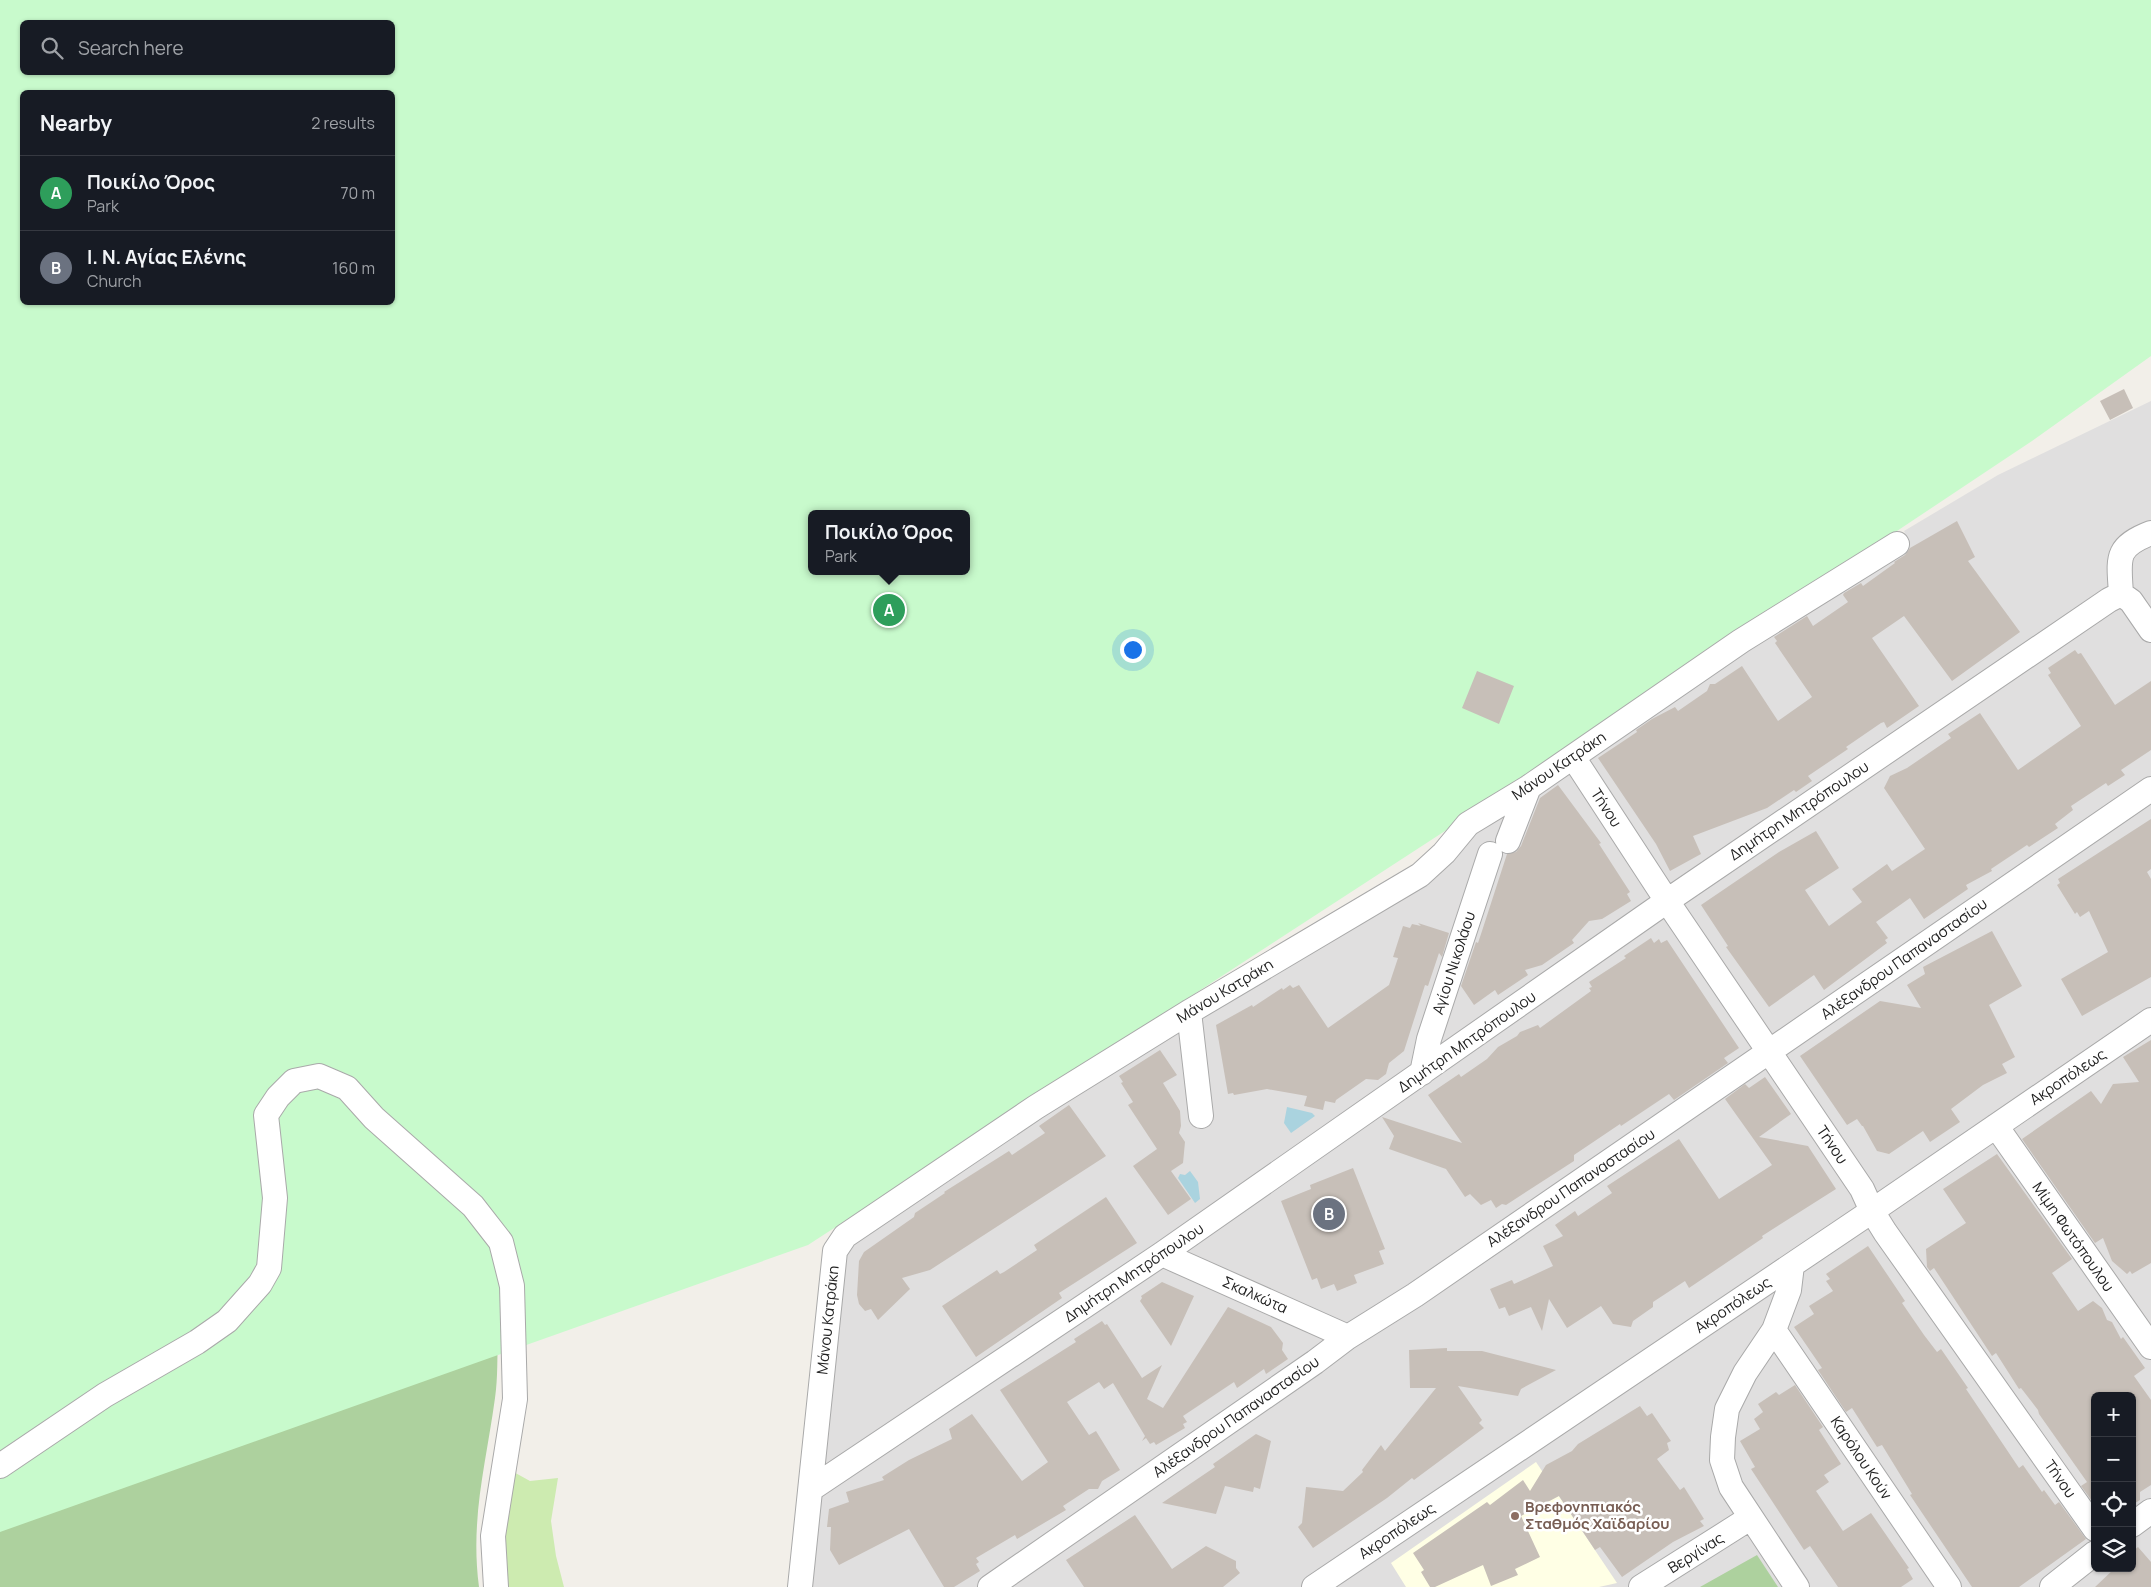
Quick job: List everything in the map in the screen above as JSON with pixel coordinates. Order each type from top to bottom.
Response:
[{"type":"street","points":[[2151,532],[2132,540],[2119,559],[2121,594],[2131,601],[2151,630]]},
{"type":"street","name":"Μάνου Κατράκη","points":[[800,1587],[835,1251],[845,1236],[1036,1107],[1189,1012],[1420,875],[1444,853],[1468,824],[1529,787],[1741,641],[1897,544]]},
{"type":"street","name":"Δημήτρη Μητρόπουλου","points":[[811,1489],[1162,1254],[1667,901],[2109,600],[2121,594]]},
{"type":"street","name":"Τήνου","points":[[1573,757],[1667,901],[1862,1189],[1872,1211],[2094,1527]]},
{"type":"street","name":"Αγίου Νικολάου","points":[[1422,1073],[1429,1039],[1499,848],[1529,787]]},
{"type":"street","name":"Αλέξανδρου Παπαναστασίου","points":[[990,1587],[1316,1362],[1348,1336],[1415,1295],[2151,789]]},
{"type":"street","points":[[1189,1012],[1201,1116]]},
{"type":"street","name":"Ακροπόλεως","points":[[1314,1587],[1872,1211],[2151,1020]]},
{"type":"street","points":[[0,1466],[105,1395],[197,1342],[227,1321],[244,1304],[260,1284],[269,1268],[271,1252],[274,1198],[266,1115],[278,1097],[294,1081],[319,1076],[347,1088],[374,1118],[473,1206],[501,1242],[512,1286],[515,1399],[493,1536],[496,1587]]},
{"type":"street","name":"Μίμη Φωτόπουλου","points":[[1996,1126],[2151,1347]]},
{"type":"street","name":"Σκαλκώτα","points":[[1162,1254],[1348,1336]]},
{"type":"street","points":[[1792,1265],[1789,1290],[1774,1330],[1741,1380],[1728,1409],[1722,1437],[1722,1460],[1726,1479],[1797,1587]]},
{"type":"street","name":"Καρόλου Κούν","points":[[1774,1330],[1949,1587]]},
{"type":"street","points":[[2136,1522],[2151,1510]]},
{"type":"street","name":"Βεργίνας","points":[[1641,1587],[1750,1518]]},
{"type":"street","points":[[2052,1587],[2091,1556]]},
{"type":"shaded area","points":[[2151,401],[2151,1587],[810,1587],[848,1246],[1473,826],[1860,571],[1909,542],[1904,531],[1998,475]]},
{"type":"shaded area","name":"Βρεφονηπιακός Σταθμός Χαϊδαρίου","points":[[1536,1462],[1617,1583],[1599,1587],[1406,1587],[1391,1563]]},
{"type":"green space","points":[[0,0],[2151,0],[2151,356],[2032,441],[1525,779],[808,1245],[0,1532]]},
{"type":"green space","points":[[498,1337],[496,1390],[480,1492],[476,1538],[479,1587],[0,1587],[0,1479]]},
{"type":"green space","points":[[510,1470],[530,1481],[558,1478],[551,1521],[556,1556],[564,1587],[503,1587],[499,1538]]},
{"type":"green space","points":[[1757,1555],[1778,1587],[1700,1587]]},
{"type":"water","points":[[1287,1107],[1312,1113],[1315,1116],[1291,1133],[1284,1123]]},
{"type":"water","points":[[1190,1171],[1198,1182],[1200,1199],[1195,1203],[1178,1178],[1180,1174],[1185,1175]]},
{"type":"building","points":[[2124,389],[2133,408],[2110,420],[2100,401]]},
{"type":"building","points":[[1957,521],[1975,557],[1968,561],[2020,632],[1952,681],[1904,616],[1872,638],[1919,706],[1887,728],[1884,722],[1881,723],[1846,747],[1848,749],[1808,776],[1812,781],[1796,792],[1794,790],[1767,808],[1693,836],[1701,854],[1670,871],[1656,844],[1598,758],[1637,732],[1636,730],[1652,719],[1675,707],[1678,711],[1707,691],[1710,684],[1715,684],[1742,666],[1778,721],[1812,697],[1775,643],[1777,641],[1774,637],[1807,616],[1813,626],[1848,602],[1843,595],[1844,593],[1861,583],[1863,586],[1905,555],[1910,548]]},
{"type":"building","points":[[2075,650],[2078,654],[2081,653],[2115,705],[2151,681],[2151,750],[2121,770],[2125,775],[2108,786],[2106,783],[2071,806],[2073,810],[2055,824],[2058,828],[2029,847],[2027,845],[1991,869],[1992,871],[1966,885],[1968,889],[1924,919],[1910,898],[1876,922],[1888,938],[1885,940],[1887,943],[1824,990],[1814,975],[1769,1007],[1726,947],[1728,946],[1701,905],[1779,852],[1816,831],[1839,868],[1805,890],[1829,926],[1862,902],[1852,889],[1887,864],[1892,871],[1925,849],[1884,788],[1890,776],[1907,768],[1951,738],[1948,734],[1980,713],[2018,770],[2081,726],[2048,675],[2051,673],[2048,668]]},
{"type":"building","points":[[1477,671],[1514,686],[1499,724],[1462,708]]},
{"type":"building","points":[[1558,785],[1601,843],[1599,844],[1630,892],[1627,894],[1631,901],[1602,919],[1589,921],[1572,940],[1574,943],[1542,965],[1525,970],[1528,975],[1498,995],[1495,990],[1474,1005],[1461,986],[1476,942],[1478,943],[1507,854],[1516,852],[1521,846],[1540,798]]},
{"type":"building","points":[[2151,819],[2151,869],[2147,872],[2151,879],[2151,977],[2082,1016],[2061,979],[2108,952],[2089,911],[2080,917],[2077,912],[2075,914],[2057,885],[2060,883],[2058,879]]},
{"type":"building","points":[[1418,923],[1449,933],[1442,957],[1439,953],[1428,986],[1425,985],[1404,1051],[1389,1063],[1386,1074],[1378,1080],[1366,1079],[1336,1100],[1335,1103],[1325,1101],[1323,1110],[1304,1106],[1307,1096],[1267,1089],[1234,1095],[1233,1093],[1228,1094],[1216,1025],[1252,1005],[1253,1007],[1282,988],[1283,990],[1290,985],[1293,988],[1299,985],[1328,1028],[1389,985],[1398,958],[1393,957],[1403,926],[1410,928],[1412,924],[1421,926]]},
{"type":"building","points":[[1992,931],[2022,986],[1989,1005],[2015,1057],[2002,1064],[2007,1073],[1983,1085],[1951,1109],[1960,1122],[1930,1142],[1923,1131],[1889,1154],[1877,1151],[1857,1119],[1847,1125],[1800,1056],[1880,1001],[1921,1008],[1907,985],[1925,974],[1923,967]]},
{"type":"building","points":[[1651,938],[1654,943],[1659,939],[1661,943],[1667,940],[1739,1048],[1724,1058],[1728,1063],[1674,1100],[1669,1094],[1621,1126],[1620,1124],[1574,1155],[1574,1161],[1506,1205],[1502,1204],[1496,1208],[1491,1200],[1481,1205],[1470,1194],[1465,1197],[1446,1169],[1389,1149],[1394,1136],[1382,1117],[1462,1143],[1428,1095],[1459,1074],[1461,1077],[1520,1032],[1538,1025],[1540,1028],[1591,991],[1589,988],[1592,987],[1589,982],[1626,958],[1624,956]]},
{"type":"building","points":[[2151,1040],[2151,1263],[2132,1274],[2130,1271],[2127,1274],[2112,1261],[2103,1238],[2095,1243],[2022,1139],[2091,1091],[2101,1104],[2113,1084],[2139,1082],[2123,1057]]},
{"type":"building","points":[[1160,1050],[1177,1075],[1163,1083],[1180,1111],[1181,1126],[1179,1133],[1185,1142],[1183,1163],[1171,1171],[1191,1199],[1168,1215],[1133,1166],[1157,1149],[1128,1105],[1133,1102],[1121,1083],[1123,1082],[1119,1076]]},
{"type":"building","points":[[1765,1077],[1791,1114],[1759,1137],[1808,1146],[1836,1189],[1762,1236],[1763,1238],[1689,1288],[1685,1281],[1653,1302],[1653,1307],[1633,1321],[1631,1327],[1613,1324],[1601,1306],[1567,1328],[1549,1299],[1542,1331],[1531,1307],[1509,1316],[1505,1307],[1499,1309],[1490,1289],[1512,1280],[1514,1284],[1553,1266],[1543,1246],[1563,1236],[1555,1225],[1575,1211],[1578,1216],[1612,1193],[1607,1186],[1679,1139],[1719,1199],[1772,1165],[1725,1099],[1745,1084],[1749,1088]]},
{"type":"building","points":[[1069,1105],[1106,1156],[930,1270],[902,1278],[910,1289],[878,1320],[871,1309],[865,1311],[859,1304],[857,1295],[859,1261],[864,1252],[914,1217],[915,1213],[944,1192],[1009,1151],[1012,1155],[1045,1133],[1039,1126]]},
{"type":"building","points":[[1997,1154],[2072,1259],[2052,1273],[2078,1311],[2093,1301],[2102,1308],[2107,1320],[2112,1322],[2121,1339],[2123,1337],[2145,1368],[2134,1376],[2151,1400],[2151,1485],[2140,1492],[2140,1500],[2136,1502],[2136,1392],[2091,1392],[2091,1500],[2081,1486],[2087,1482],[2038,1410],[2021,1388],[2019,1389],[1996,1353],[1992,1356],[1934,1268],[1930,1271],[1927,1267],[1926,1249],[1966,1223],[1943,1189]]},
{"type":"building","points":[[1353,1168],[1385,1249],[1379,1251],[1384,1264],[1354,1275],[1357,1283],[1337,1291],[1334,1284],[1321,1289],[1317,1278],[1312,1280],[1281,1201],[1311,1189],[1310,1185]]},
{"type":"building","points":[[1106,1197],[1137,1243],[1059,1293],[1062,1298],[976,1357],[942,1306],[997,1270],[1000,1274],[1004,1272],[1037,1250],[1034,1245]]},
{"type":"building","points":[[1868,1246],[1905,1301],[1902,1303],[1937,1352],[1941,1349],[2019,1468],[2023,1465],[2042,1492],[2044,1490],[2055,1505],[2059,1502],[2086,1539],[2019,1587],[1972,1587],[1910,1495],[1912,1494],[1882,1445],[1877,1447],[1852,1408],[1846,1412],[1818,1370],[1822,1368],[1794,1327],[1814,1314],[1809,1306],[1833,1291],[1826,1281],[1830,1279],[1826,1274]]},
{"type":"building","points":[[1162,1282],[1194,1296],[1171,1346],[1140,1301],[1141,1296]]},
{"type":"building","points":[[1228,1307],[1271,1327],[1283,1343],[1282,1350],[1288,1359],[1266,1374],[1264,1369],[1237,1388],[1234,1382],[1183,1416],[1187,1422],[1183,1424],[1185,1428],[1156,1445],[1154,1442],[1150,1444],[1146,1438],[1142,1441],[1145,1436],[1113,1383],[1104,1389],[1099,1382],[1067,1402],[1089,1435],[1096,1431],[1120,1470],[1102,1481],[1098,1489],[1089,1489],[1063,1506],[1066,1510],[1017,1539],[1015,1535],[976,1558],[979,1562],[976,1564],[980,1571],[954,1587],[944,1587],[909,1529],[839,1565],[830,1550],[831,1527],[827,1527],[829,1509],[849,1502],[846,1492],[884,1480],[882,1477],[909,1460],[952,1439],[949,1429],[972,1414],[1022,1481],[1048,1462],[1000,1390],[1076,1342],[1074,1339],[1102,1321],[1105,1325],[1107,1324],[1142,1378],[1162,1365],[1147,1399],[1163,1408]]},
{"type":"building","points":[[1447,1348],[1447,1351],[1482,1351],[1556,1370],[1521,1389],[1518,1396],[1458,1386],[1482,1420],[1479,1423],[1484,1428],[1414,1480],[1412,1478],[1387,1498],[1313,1548],[1298,1527],[1302,1523],[1306,1487],[1343,1491],[1363,1472],[1362,1470],[1381,1445],[1385,1451],[1436,1388],[1410,1388],[1409,1350]]},
{"type":"building","points":[[1795,1385],[1823,1427],[1819,1430],[1841,1464],[1824,1475],[1829,1482],[1816,1491],[1843,1531],[1871,1513],[1909,1568],[1907,1569],[1913,1579],[1901,1587],[1838,1587],[1810,1546],[1804,1550],[1751,1469],[1755,1467],[1740,1441],[1760,1429],[1754,1419],[1763,1412],[1758,1404],[1776,1392],[1779,1395]]},
{"type":"building","points":[[1640,1406],[1647,1416],[1652,1413],[1671,1441],[1667,1443],[1669,1450],[1657,1459],[1680,1490],[1684,1487],[1704,1519],[1700,1521],[1704,1526],[1673,1542],[1622,1577],[1600,1547],[1595,1550],[1559,1496],[1521,1516],[1540,1557],[1515,1569],[1518,1575],[1491,1586],[1483,1565],[1435,1587],[1430,1587],[1421,1572],[1424,1570],[1413,1553],[1487,1502],[1490,1505],[1523,1480],[1530,1491],[1546,1465],[1572,1451],[1578,1444]]},
{"type":"building","points":[[1256,1434],[1271,1441],[1260,1489],[1254,1487],[1253,1492],[1225,1486],[1216,1514],[1162,1503],[1215,1467],[1213,1464]]},
{"type":"building","points":[[1135,1515],[1172,1569],[1206,1546],[1236,1561],[1236,1568],[1240,1573],[1223,1587],[1084,1587],[1066,1560]]},
{"type":"building","points":[[2138,1547],[2151,1562],[2151,1587],[2095,1587],[2111,1572],[2136,1572],[2136,1549]]},
{"type":"place","name":"Ποικίλο Όρος","points":[[889,610]]},
{"type":"place","name":"Ι. Ν. Αγίας Ελένης","points":[[1329,1214]]},
{"type":"place","name":"Βρεφονηπιακός Σταθμός Χαϊδαρίου","points":[[1515,1516]]}]
